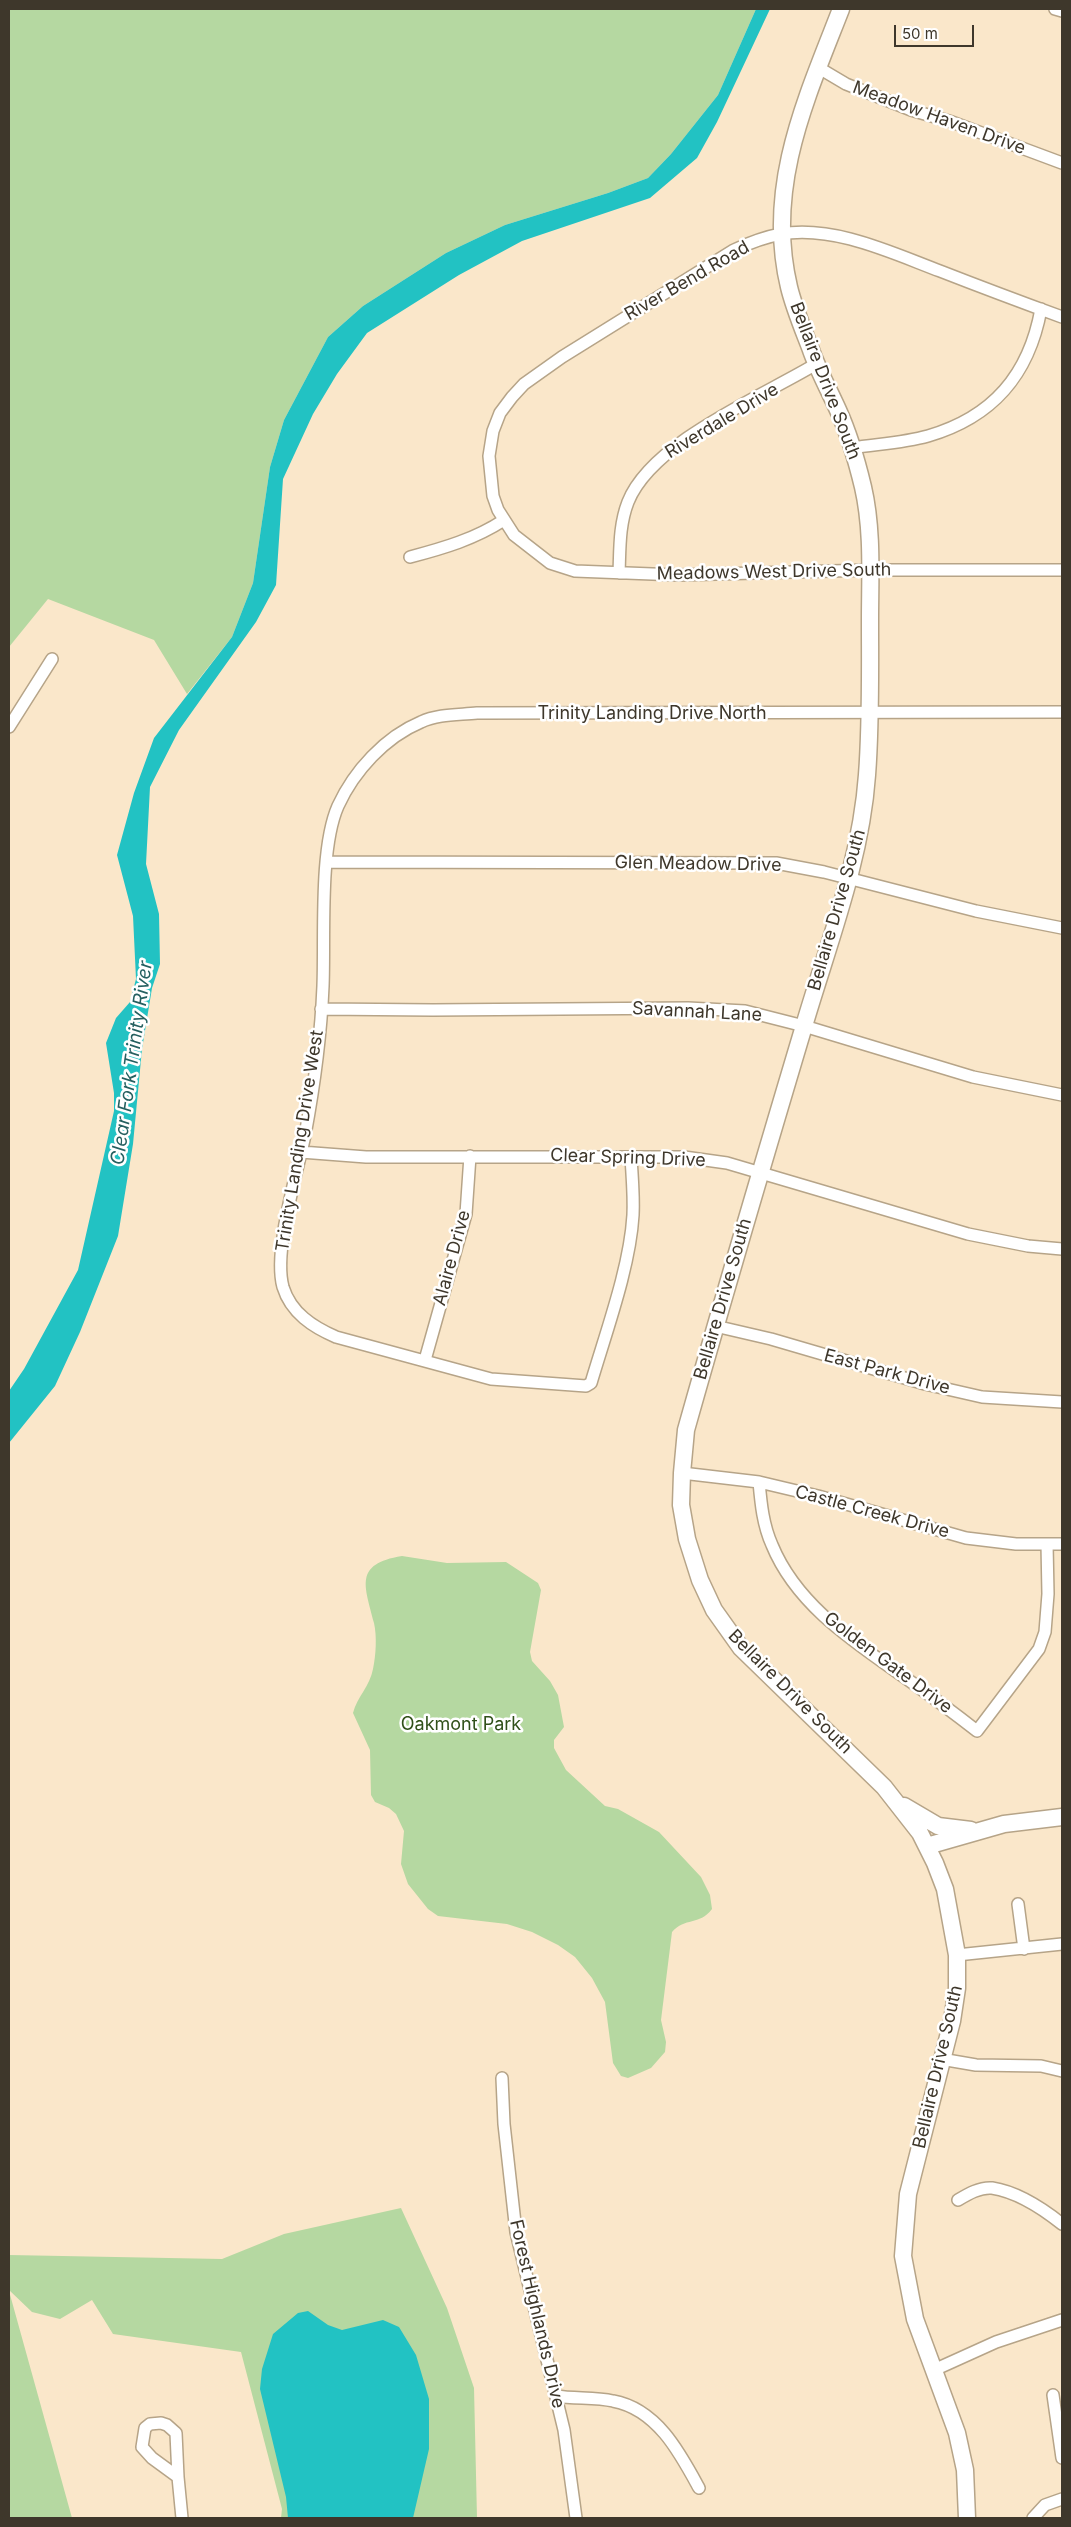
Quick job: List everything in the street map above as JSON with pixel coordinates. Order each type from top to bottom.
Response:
[{"type":"street","name":"Bellaire Drive South","points":[[842,9],[790,149],[785,173],[781,212],[788,284],[816,364],[840,414],[864,489],[870,570],[870,712],[863,815],[849,878],[760,1173],[686,1430],[682,1473],[682,1505],[692,1559],[714,1610],[741,1648],[814,1722],[841,1742],[895,1800],[920,1833],[945,1889],[957,1955],[957,1988],[952,2021],[908,2194],[903,2236],[903,2256],[911,2301],[957,2432],[965,2470],[967,2518]]},
{"type":"street","points":[[1055,9],[1062,11]]},
{"type":"street","name":"Meadow Haven Drive","points":[[819,68],[846,84],[911,110],[952,122],[1062,163]]},
{"type":"street","name":"River Bend Road","points":[[504,520],[493,496],[489,456],[493,431],[500,413],[524,384],[604,330],[734,250],[752,242],[782,234],[811,234],[835,237],[879,249],[1062,317]]},
{"type":"street","points":[[852,448],[928,436],[959,424],[987,407],[1012,383],[1021,370],[1038,329],[1041,309]]},
{"type":"street","name":"Riverdale Drive","points":[[619,574],[620,530],[628,501],[638,482],[661,457],[700,430],[816,364]]},
{"type":"street","points":[[410,557],[445,548],[481,534],[504,520]]},
{"type":"street","name":"Meadows West Drive South","points":[[504,520],[514,535],[550,563],[575,571],[619,574],[870,570],[1062,570]]},
{"type":"street","points":[[9,727],[52,659]]},
{"type":"street","name":"Trinity Landing Drive North","points":[[327,862],[332,824],[338,806],[354,778],[381,747],[422,721],[438,717],[477,713],[796,714],[1062,712]]},
{"type":"street","name":"Glen Meadow Drive","points":[[327,862],[776,863],[849,878],[976,911],[1062,928]]},
{"type":"street","name":"Trinity Landing Drive West","points":[[327,862],[321,1009],[307,1123],[280,1252],[283,1286],[288,1300],[303,1318],[316,1328],[336,1337],[425,1360]]},
{"type":"street","name":"Savannah Lane","points":[[321,1009],[688,1008],[753,1012],[973,1077],[1062,1095]]},
{"type":"street","name":"Clear Spring Drive","points":[[301,1152],[366,1157],[684,1157],[727,1163],[968,1234],[1028,1246],[1062,1249]]},
{"type":"street","name":"Alaire Drive","points":[[425,1360],[466,1214],[470,1156]]},
{"type":"street","points":[[425,1360],[491,1379],[582,1387],[591,1383],[612,1313],[630,1237],[633,1214],[631,1157]]},
{"type":"street","name":"East Park Drive","points":[[715,1326],[771,1339],[925,1384],[972,1394],[1024,1401],[1062,1402]]},
{"type":"street","name":"Castle Creek Drive","points":[[682,1473],[758,1482],[818,1496],[966,1538],[1000,1543],[1062,1544]]},
{"type":"street","name":"Golden Gate Drive","points":[[758,1482],[766,1529],[772,1547],[810,1603],[851,1640],[977,1731],[1039,1650],[1045,1632],[1048,1594],[1047,1544]]},
{"type":"street","points":[[895,1800],[938,1826],[978,1830]]},
{"type":"street","points":[[927,1846],[1004,1824],[1062,1817]]},
{"type":"street","points":[[1018,1904],[1024,1949]]},
{"type":"street","points":[[957,1955],[1062,1944]]},
{"type":"street","points":[[941,2059],[976,2065],[1041,2066],[1062,2071]]},
{"type":"street","name":"Forest Highlands Drive","points":[[502,2078],[504,2124],[516,2232],[564,2430],[576,2518]]},
{"type":"street","points":[[958,2200],[971,2192],[991,2188],[1020,2198],[1043,2209],[1062,2224]]},
{"type":"street","points":[[934,2370],[996,2342],[1062,2320]]},
{"type":"street","points":[[1053,2395],[1062,2458]]},
{"type":"street","points":[[556,2396],[614,2401],[646,2414],[675,2444],[699,2488]]},
{"type":"street","points":[[178,2477],[152,2458],[142,2447],[145,2428],[150,2424],[167,2424],[176,2433],[182,2518]]},
{"type":"street","points":[[1033,2518],[1045,2505],[1062,2500]]},
{"type":"green space","points":[[9,9],[756,9],[718,95],[671,154],[648,178],[608,193],[505,225],[446,253],[363,306],[328,337],[284,420],[270,467],[253,583],[232,637],[187,694],[154,640],[48,599],[9,647]]},
{"type":"green space","name":"Oakmont Park","points":[[402,1556],[447,1563],[506,1562],[538,1583],[541,1590],[530,1652],[532,1661],[550,1681],[558,1695],[564,1727],[554,1740],[554,1748],[566,1770],[605,1806],[618,1809],[659,1832],[701,1877],[710,1895],[712,1909],[707,1914],[697,1920],[682,1924],[672,1932],[661,2020],[666,2042],[665,2052],[651,2068],[628,2078],[621,2076],[613,2063],[605,2002],[592,1978],[575,1957],[558,1945],[532,1932],[507,1924],[438,1916],[428,1909],[408,1884],[401,1864],[404,1831],[396,1814],[389,1808],[375,1802],[371,1795],[370,1750],[353,1713],[371,1675],[375,1658],[375,1628],[366,1588],[366,1579],[369,1571],[376,1565]]},
{"type":"green space","points":[[401,2208],[447,2308],[474,2388],[477,2518],[281,2518],[282,2509],[241,2352],[113,2334],[92,2300],[60,2319],[32,2312],[9,2290],[9,2255],[222,2259],[284,2234]]},
{"type":"green space","points":[[9,2291],[72,2518],[9,2518]]},
{"type":"water","name":"Clear Fork Trinity River","points":[[756,9],[770,9],[717,122],[697,158],[650,198],[522,241],[459,275],[367,333],[337,374],[313,414],[283,479],[276,585],[256,622],[179,730],[150,787],[146,864],[159,914],[160,964],[152,988],[142,1049],[133,1144],[118,1236],[80,1332],[55,1386],[9,1443],[9,1391],[24,1369],[78,1270],[114,1111],[114,1093],[106,1043],[116,1018],[130,1002],[136,979],[133,916],[117,855],[134,793],[154,738],[232,637],[253,583],[270,467],[284,420],[328,337],[363,306],[446,253],[505,225],[608,193],[648,178],[671,154],[718,95]]},
{"type":"water","points":[[308,2311],[328,2325],[342,2330],[383,2320],[399,2327],[416,2355],[429,2399],[429,2449],[413,2518],[288,2518],[286,2497],[260,2389],[262,2369],[273,2334],[298,2313]]}]
